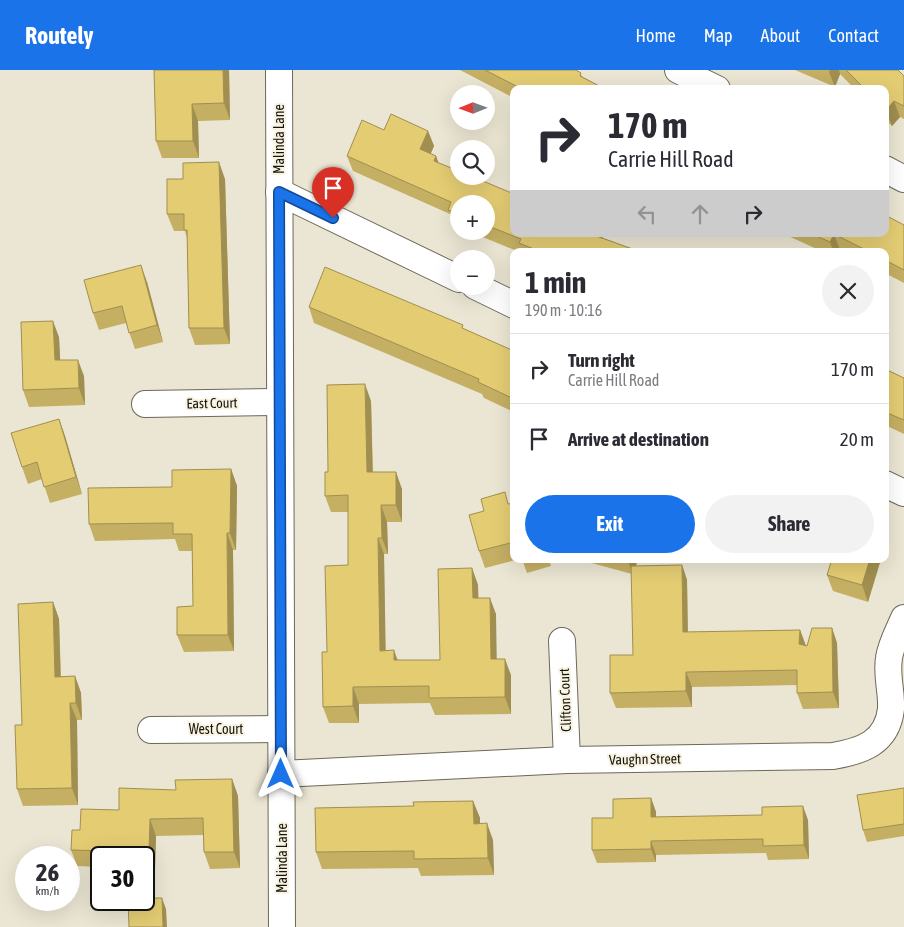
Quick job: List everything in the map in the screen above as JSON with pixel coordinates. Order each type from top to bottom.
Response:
[{"type":"street","name":"Malinda Lane","points":[[279,70],[282,927]]},
{"type":"street","points":[[678,70],[709,85]]},
{"type":"street","points":[[889,172],[904,179]]},
{"type":"street","points":[[279,192],[450,274]]},
{"type":"street","points":[[493,295],[510,303]]},
{"type":"street","name":"East Court","points":[[145,404],[279,402]]},
{"type":"street","points":[[889,486],[904,493]]},
{"type":"street","name":"Vaughn Street","points":[[281,774],[567,760],[833,756],[855,752],[869,747],[879,736],[891,708],[889,657],[904,618]]},
{"type":"street","name":"Clifton Court","points":[[562,641],[567,760]]},
{"type":"street","name":"West Court","points":[[151,730],[281,729]]},
{"type":"building","points":[[154,70],[223,70],[224,103],[192,104],[193,141],[156,141]]},
{"type":"building","points":[[485,70],[576,70],[581,73],[580,76],[597,85],[514,85]]},
{"type":"building","points":[[846,70],[898,70],[904,76],[904,106],[894,101],[889,107],[889,85],[861,85]]},
{"type":"building","points":[[391,114],[428,131],[420,149],[436,156],[434,161],[450,167],[450,185],[492,185],[510,192],[510,235],[495,229],[495,195],[450,195],[450,202],[347,156],[362,120],[384,130]]},
{"type":"building","points":[[219,162],[224,328],[189,328],[187,230],[184,230],[184,214],[167,214],[167,179],[183,179],[183,163]]},
{"type":"building","points":[[889,217],[904,225],[904,270],[889,262],[889,248],[862,248],[840,237],[889,237]]},
{"type":"building","points":[[516,237],[599,237],[630,248],[532,248],[519,243],[521,239]]},
{"type":"building","points":[[819,237],[832,237],[830,242]]},
{"type":"building","points":[[141,265],[157,325],[129,333],[122,306],[93,313],[84,280]]},
{"type":"building","points":[[325,267],[463,325],[462,328],[510,349],[510,397],[478,382],[479,379],[309,307]]},
{"type":"building","points":[[53,321],[55,360],[78,360],[79,388],[23,390],[21,322]]},
{"type":"building","points":[[889,371],[904,378],[904,420],[889,414]]},
{"type":"building","points":[[365,384],[367,472],[396,472],[396,505],[381,505],[382,538],[378,538],[380,651],[394,650],[394,660],[440,660],[438,569],[472,568],[473,598],[490,598],[491,659],[505,659],[505,697],[429,698],[429,686],[353,687],[353,706],[323,707],[322,652],[327,652],[325,566],[348,565],[348,495],[325,496],[325,472],[328,472],[327,385]]},
{"type":"building","points":[[59,419],[76,477],[44,487],[37,462],[22,467],[11,433]]},
{"type":"building","points":[[231,469],[230,533],[227,533],[228,635],[177,635],[177,607],[193,606],[192,534],[173,534],[173,523],[89,524],[88,488],[172,487],[172,470]]},
{"type":"building","points":[[505,492],[508,504],[510,504],[510,543],[479,551],[469,515],[484,511],[481,499]]},
{"type":"building","points":[[831,563],[869,563],[862,585],[827,575]]},
{"type":"building","points":[[682,565],[683,632],[800,630],[799,644],[807,646],[812,628],[832,628],[833,692],[797,693],[797,670],[686,672],[686,691],[610,693],[610,655],[633,655],[631,566]]},
{"type":"building","points":[[53,602],[55,677],[75,676],[76,703],[70,703],[72,788],[17,789],[15,725],[22,725],[18,604]]},
{"type":"building","points":[[232,779],[234,852],[204,852],[203,818],[150,819],[149,846],[90,846],[90,850],[80,850],[80,846],[71,846],[72,830],[80,830],[81,809],[119,810],[119,788],[176,790],[175,780]]},
{"type":"building","points":[[904,788],[904,824],[863,830],[857,795]]},
{"type":"building","points":[[651,798],[651,817],[762,815],[762,807],[803,806],[804,845],[763,846],[763,839],[651,841],[651,849],[592,850],[592,818],[613,818],[613,799]]},
{"type":"building","points":[[473,801],[474,824],[487,823],[488,858],[414,859],[414,851],[316,852],[315,808],[414,806],[413,802]]},
{"type":"building","points":[[155,898],[162,898],[163,927],[129,927],[128,911],[155,911]]},
{"type":"route","points":[[281,774],[279,192],[333,218]]}]
